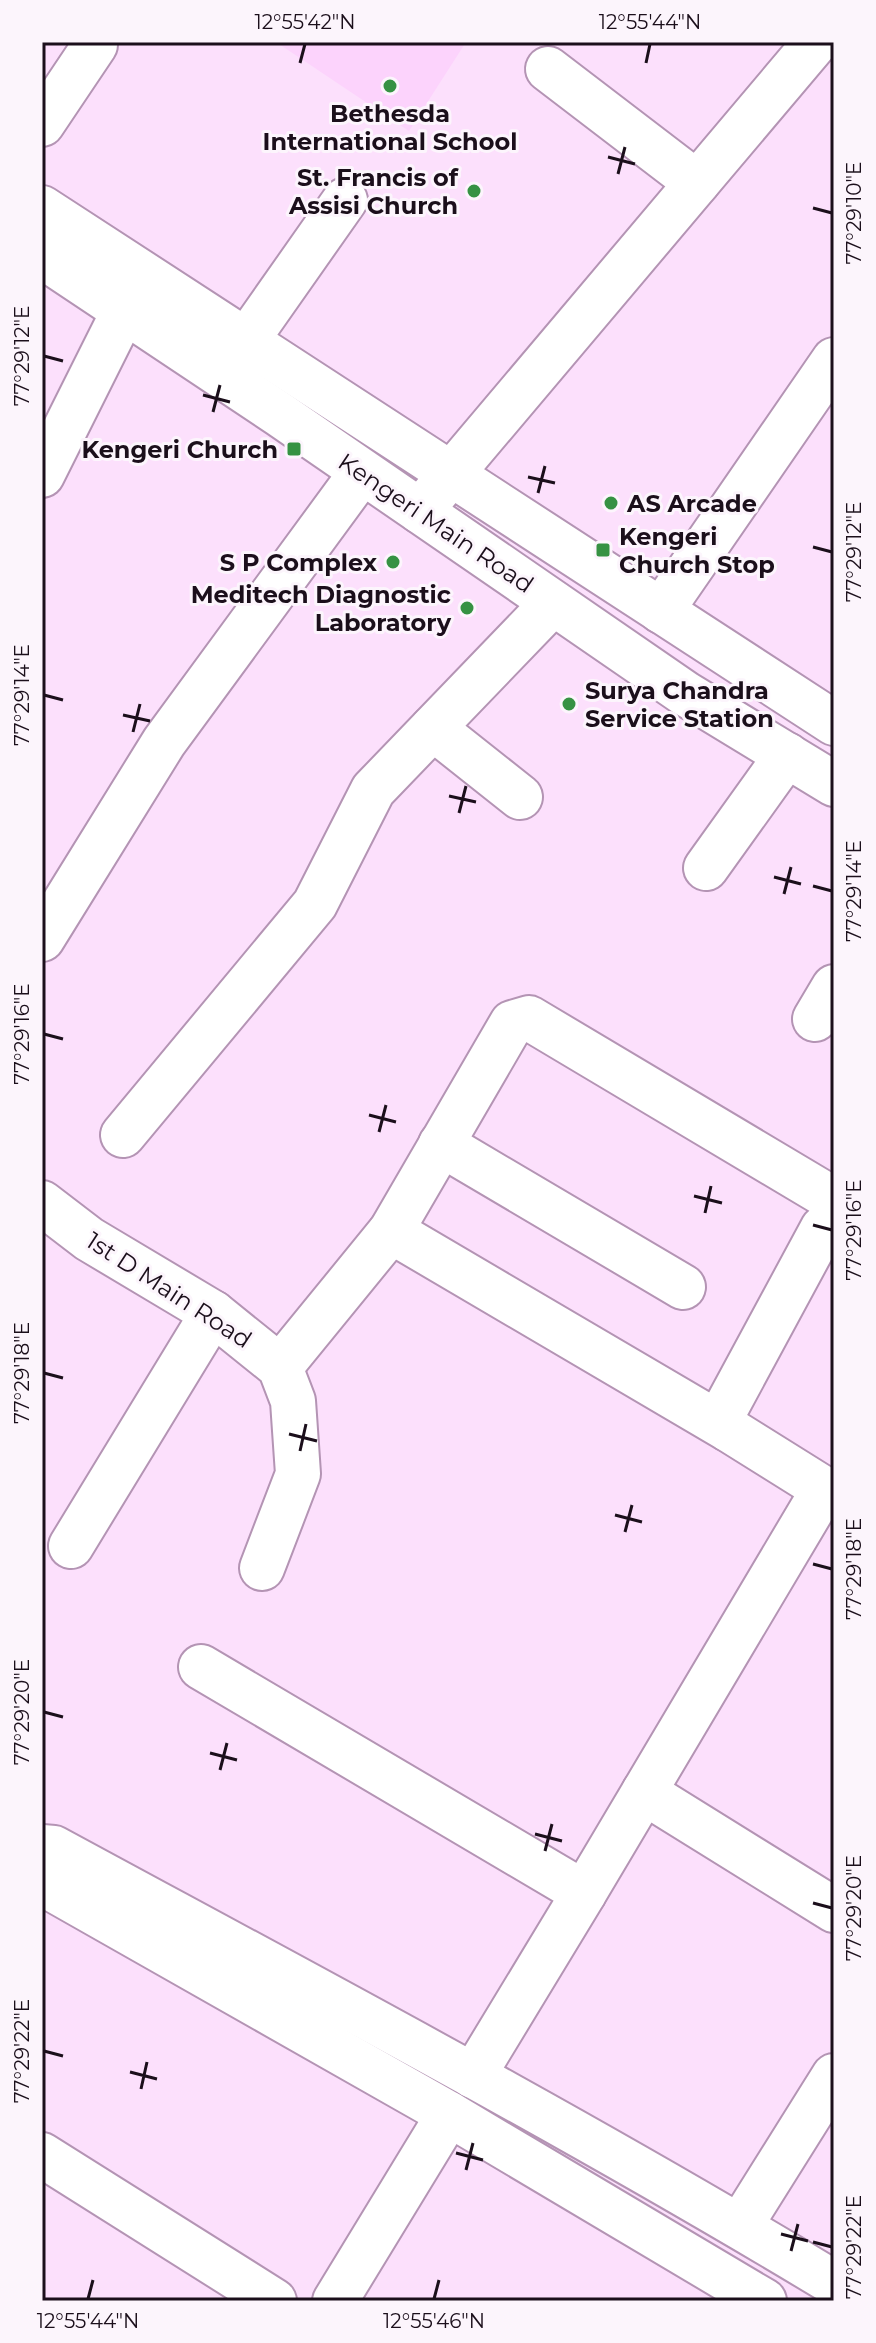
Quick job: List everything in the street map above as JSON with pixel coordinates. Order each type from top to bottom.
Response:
[{"type":"street","points":[[420,511],[816,42]]},
{"type":"street","points":[[42,124],[95,45]]},
{"type":"street","points":[[548,69],[697,183]]},
{"type":"street","points":[[246,341],[345,200]]},
{"type":"street","name":"Kengeri Main Road","points":[[42,208],[834,723]]},
{"type":"street","name":"Kengeri Main Road","points":[[42,256],[686,694],[834,784]]},
{"type":"street","points":[[42,475],[124,311]]},
{"type":"street","points":[[661,611],[834,360]]},
{"type":"street","points":[[42,939],[164,742],[362,472]]},
{"type":"street","points":[[123,1135],[315,904],[373,790],[553,603]]},
{"type":"street","points":[[433,728],[520,797]]},
{"type":"street","points":[[706,868],[787,755]]},
{"type":"street","points":[[262,1568],[298,1474],[293,1401],[280,1367],[391,1231],[512,1023],[529,1018],[825,1212],[722,1412],[722,1423],[728,1429]]},
{"type":"street","points":[[441,1144],[683,1287]]},
{"type":"street","name":"1st D Main Road","points":[[42,1203],[89,1239],[213,1313],[280,1367]]},
{"type":"street","points":[[391,1231],[728,1429],[829,1492],[473,2076]]},
{"type":"street","points":[[71,1546],[213,1313]]},
{"type":"street","points":[[201,1667],[584,1893]]},
{"type":"street","points":[[644,1792],[834,1910]]},
{"type":"street","points":[[45,1859],[473,2076],[740,2226],[834,2283]]},
{"type":"street","points":[[45,1859],[449,2114],[758,2300]]},
{"type":"street","points":[[740,2226],[834,2076]]},
{"type":"street","points":[[335,2301],[449,2114]]},
{"type":"street","points":[[42,2155],[214,2285],[274,2301]]},
{"type":"shaded area","name":"Bethesda International School","points":[[276,42],[466,42],[409,131]]},
{"type":"place","name":"Bethesda International School","points":[[390,86]]},
{"type":"place","name":"St. Francis of Assisi Church","points":[[474,191]]},
{"type":"place","name":"Kengeri Church","points":[[294,449]]},
{"type":"place","name":"AS Arcade","points":[[611,503]]},
{"type":"place","name":"Kengeri Church Stop","points":[[603,550]]},
{"type":"place","name":"S P Complex","points":[[393,562]]},
{"type":"place","name":"Meditech Diagnostic Laboratory","points":[[467,608]]},
{"type":"place","name":"Surya Chandra Service Station","points":[[569,704]]}]
